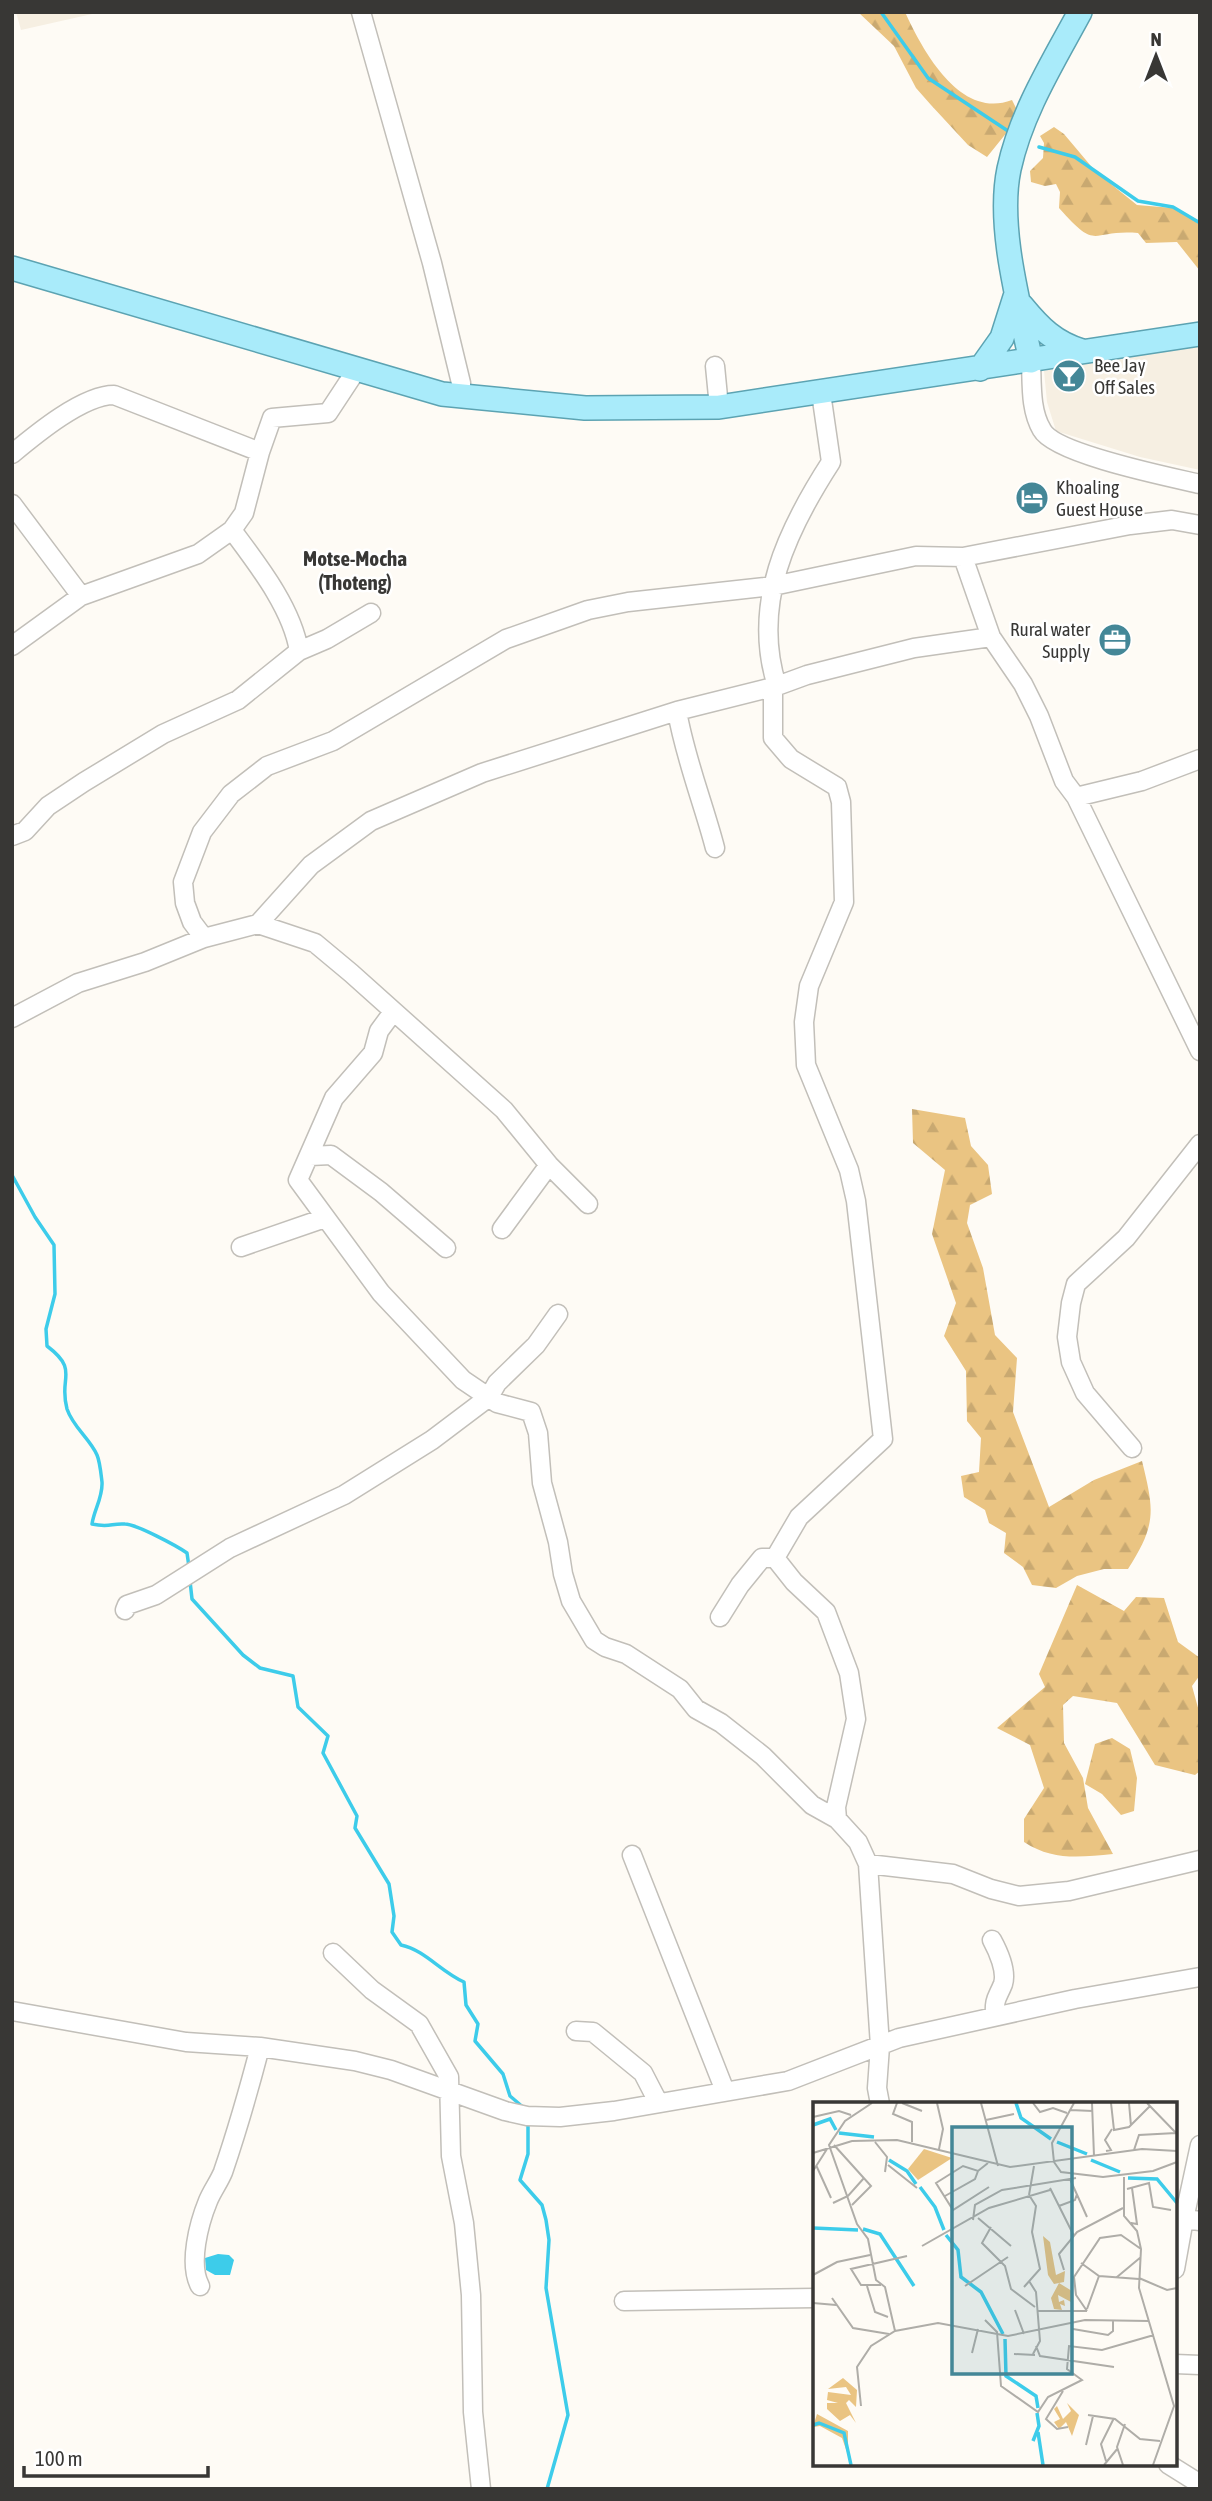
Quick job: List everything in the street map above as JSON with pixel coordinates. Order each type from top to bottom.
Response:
[{"type":"main road","points":[[1031,361],[1017,295],[1006,214],[1009,169],[1037,91],[1080,12]]},
{"type":"main road","points":[[12,268],[442,394],[585,408],[719,407],[1200,334]]},
{"type":"main road","points":[[1017,295],[1041,329],[1060,344],[1086,352]]},
{"type":"main road","points":[[980,369],[1002,338],[1017,295]]},
{"type":"street","points":[[361,12],[432,263],[461,383],[461,396]]},
{"type":"street","points":[[1031,361],[1034,411],[1043,433],[1052,441],[1101,459],[1200,485]]},
{"type":"street","points":[[715,366],[719,407]]},
{"type":"street","points":[[12,646],[81,596],[198,554],[232,530],[244,513],[272,418],[328,413],[357,369]]},
{"type":"street","points":[[775,1558],[799,1517],[883,1440],[856,1201],[849,1170],[806,1065],[804,1021],[809,986],[844,902],[841,802],[837,787],[791,759],[773,738],[775,686],[768,656],[773,586],[784,545],[806,500],[831,462],[821,393]]},
{"type":"street","points":[[12,454],[76,409],[103,395],[114,395],[260,452]]},
{"type":"street","points":[[12,504],[81,596]]},
{"type":"street","points":[[204,938],[192,922],[185,903],[183,882],[194,848],[231,794],[267,766],[333,741],[506,639],[602,607],[773,586],[916,556],[963,557],[1130,525],[1172,520],[1198,530]]},
{"type":"street","points":[[232,530],[274,593],[296,636],[299,651]]},
{"type":"street","points":[[963,557],[991,637],[1023,684],[1040,716],[1064,781],[1076,797],[1159,973],[1200,1051]]},
{"type":"street","points":[[12,836],[25,831],[48,806],[163,734],[238,700],[299,651],[327,639],[371,613]]},
{"type":"street","points":[[258,924],[311,865],[371,821],[482,773],[677,711],[807,675],[914,648],[991,637]]},
{"type":"street","points":[[677,711],[682,741],[704,800],[715,848]]},
{"type":"street","points":[[1076,797],[1142,781],[1200,759]]},
{"type":"street","points":[[12,1018],[78,983],[154,959],[204,938],[258,924],[315,943],[422,1034],[504,1110],[549,1166],[588,1204]]},
{"type":"street","points":[[393,1012],[379,1031],[373,1053],[334,1098],[298,1180],[381,1293],[463,1380],[497,1403],[531,1412],[538,1433],[542,1483],[570,1601],[594,1640],[626,1654],[680,1689],[696,1709],[721,1723],[763,1756],[812,1805],[837,1819],[858,1842],[868,1864],[880,2046],[877,2088],[880,2102]]},
{"type":"street","points":[[1132,1448],[1085,1393],[1071,1362],[1067,1337],[1071,1303],[1076,1284],[1126,1238],[1200,1144]]},
{"type":"street","points":[[310,1156],[331,1155],[340,1161],[446,1248]]},
{"type":"street","points":[[502,1229],[549,1166]]},
{"type":"street","points":[[241,1247],[326,1218]]},
{"type":"street","points":[[125,1610],[127,1605],[156,1595],[230,1548],[366,1482],[432,1440],[489,1397],[497,1382],[536,1345],[558,1314]]},
{"type":"street","points":[[720,1617],[740,1585],[762,1558],[775,1558]]},
{"type":"street","points":[[775,1558],[794,1582],[827,1612],[849,1673],[856,1719],[839,1782],[837,1819]]},
{"type":"street","points":[[632,1855],[724,2091]]},
{"type":"street","points":[[868,1864],[953,1874],[990,1889],[1019,1896],[1069,1891],[1200,1860]]},
{"type":"street","points":[[992,1940],[1002,1964],[1004,1982],[994,1999],[995,2016]]},
{"type":"street","points":[[334,1953],[372,1990],[419,2024],[449,2077],[451,2156],[468,2257],[473,2412],[481,2489]]},
{"type":"street","points":[[12,2011],[186,2042],[260,2047],[355,2061],[527,2116],[614,2111],[788,2081],[899,2038],[995,2016],[1200,1977]]},
{"type":"street","points":[[576,2031],[593,2032],[643,2073],[658,2102]]},
{"type":"street","points":[[200,2286],[196,2279],[196,2244],[208,2199],[222,2174],[260,2047]]},
{"type":"street","points":[[1177,2263],[1192,2220],[1200,2145]]},
{"type":"street","points":[[624,2301],[813,2297]]},
{"type":"street","points":[[1177,2364],[1200,2365]]},
{"type":"street","points":[[1174,2475],[1200,2484]]},
{"type":"shaded area","points":[[16,12],[101,12],[21,30]]},
{"type":"shaded area","points":[[1200,344],[1200,470],[1140,457],[1056,431],[1047,402],[1044,371]]},
{"type":"green space","points":[[858,12],[905,12],[933,62],[960,91],[976,100],[993,104],[1012,100],[1016,108],[1016,121],[987,157],[968,145],[931,105],[916,88],[894,46]]},
{"type":"green space","points":[[1054,127],[1064,134],[1096,172],[1137,205],[1173,208],[1200,225],[1200,271],[1177,242],[1146,243],[1138,233],[1089,235],[1059,208],[1060,192],[1056,184],[1045,186],[1031,182],[1030,171],[1043,158],[1044,143],[1040,136]]},
{"type":"green space","points":[[912,1109],[965,1118],[971,1146],[988,1165],[992,1194],[970,1205],[967,1223],[983,1268],[995,1335],[1017,1358],[1013,1412],[1049,1507],[1094,1480],[1142,1461],[1149,1492],[1150,1516],[1144,1540],[1128,1569],[1104,1569],[1077,1576],[1056,1588],[1032,1585],[1023,1567],[1004,1553],[1006,1533],[989,1523],[985,1510],[964,1497],[961,1476],[979,1472],[981,1438],[967,1421],[966,1371],[944,1336],[956,1303],[932,1234],[945,1170],[913,1143]]},
{"type":"green space","points":[[1077,1585],[1124,1611],[1136,1597],[1164,1598],[1178,1642],[1200,1658],[1200,1675],[1192,1686],[1200,1715],[1200,1771],[1195,1775],[1155,1765],[1117,1703],[1073,1696],[1063,1705],[1064,1743],[1083,1778],[1088,1808],[1113,1854],[1078,1857],[1045,1852],[1024,1842],[1024,1819],[1044,1788],[1030,1745],[997,1728],[1045,1687],[1039,1674]]},
{"type":"green space","points":[[1112,1738],[1130,1749],[1137,1778],[1134,1811],[1121,1815],[1102,1794],[1085,1784],[1095,1744]]},
{"type":"water","points":[[218,2254],[229,2255],[234,2260],[230,2275],[215,2275],[206,2270],[205,2258]]},
{"type":"waterway","points":[[881,12],[928,78],[1008,131]]},
{"type":"waterway","points":[[1039,147],[1075,157],[1138,201],[1173,207],[1200,223]]},
{"type":"waterway","points":[[12,1175],[54,1245],[55,1294],[46,1329],[47,1346],[63,1362],[67,1409],[99,1461],[102,1488],[92,1524],[125,1524],[147,1531],[187,1553],[189,1567]]},
{"type":"waterway","points":[[190,1581],[192,1599],[243,1655],[260,1668],[293,1676],[298,1707],[328,1736],[323,1753],[357,1816],[355,1828],[389,1884],[394,1916],[392,1932],[401,1945],[418,1951],[464,1982],[466,2005],[478,2024],[475,2041],[503,2074],[510,2096],[524,2108]]},
{"type":"waterway","points":[[528,2121],[528,2154],[520,2180],[542,2205],[546,2220],[549,2240],[546,2288],[568,2415],[547,2489]]},
{"type":"place","name":"Bee Jay Off Sales","points":[[1069,376]]},
{"type":"place","name":"Khoaling Guest House","points":[[1032,498]]},
{"type":"place","name":"Rural water Supply","points":[[1115,640]]},
{"type":"district","name":"Motse-Mocha (Thoteng)","points":[[355,570]]}]
